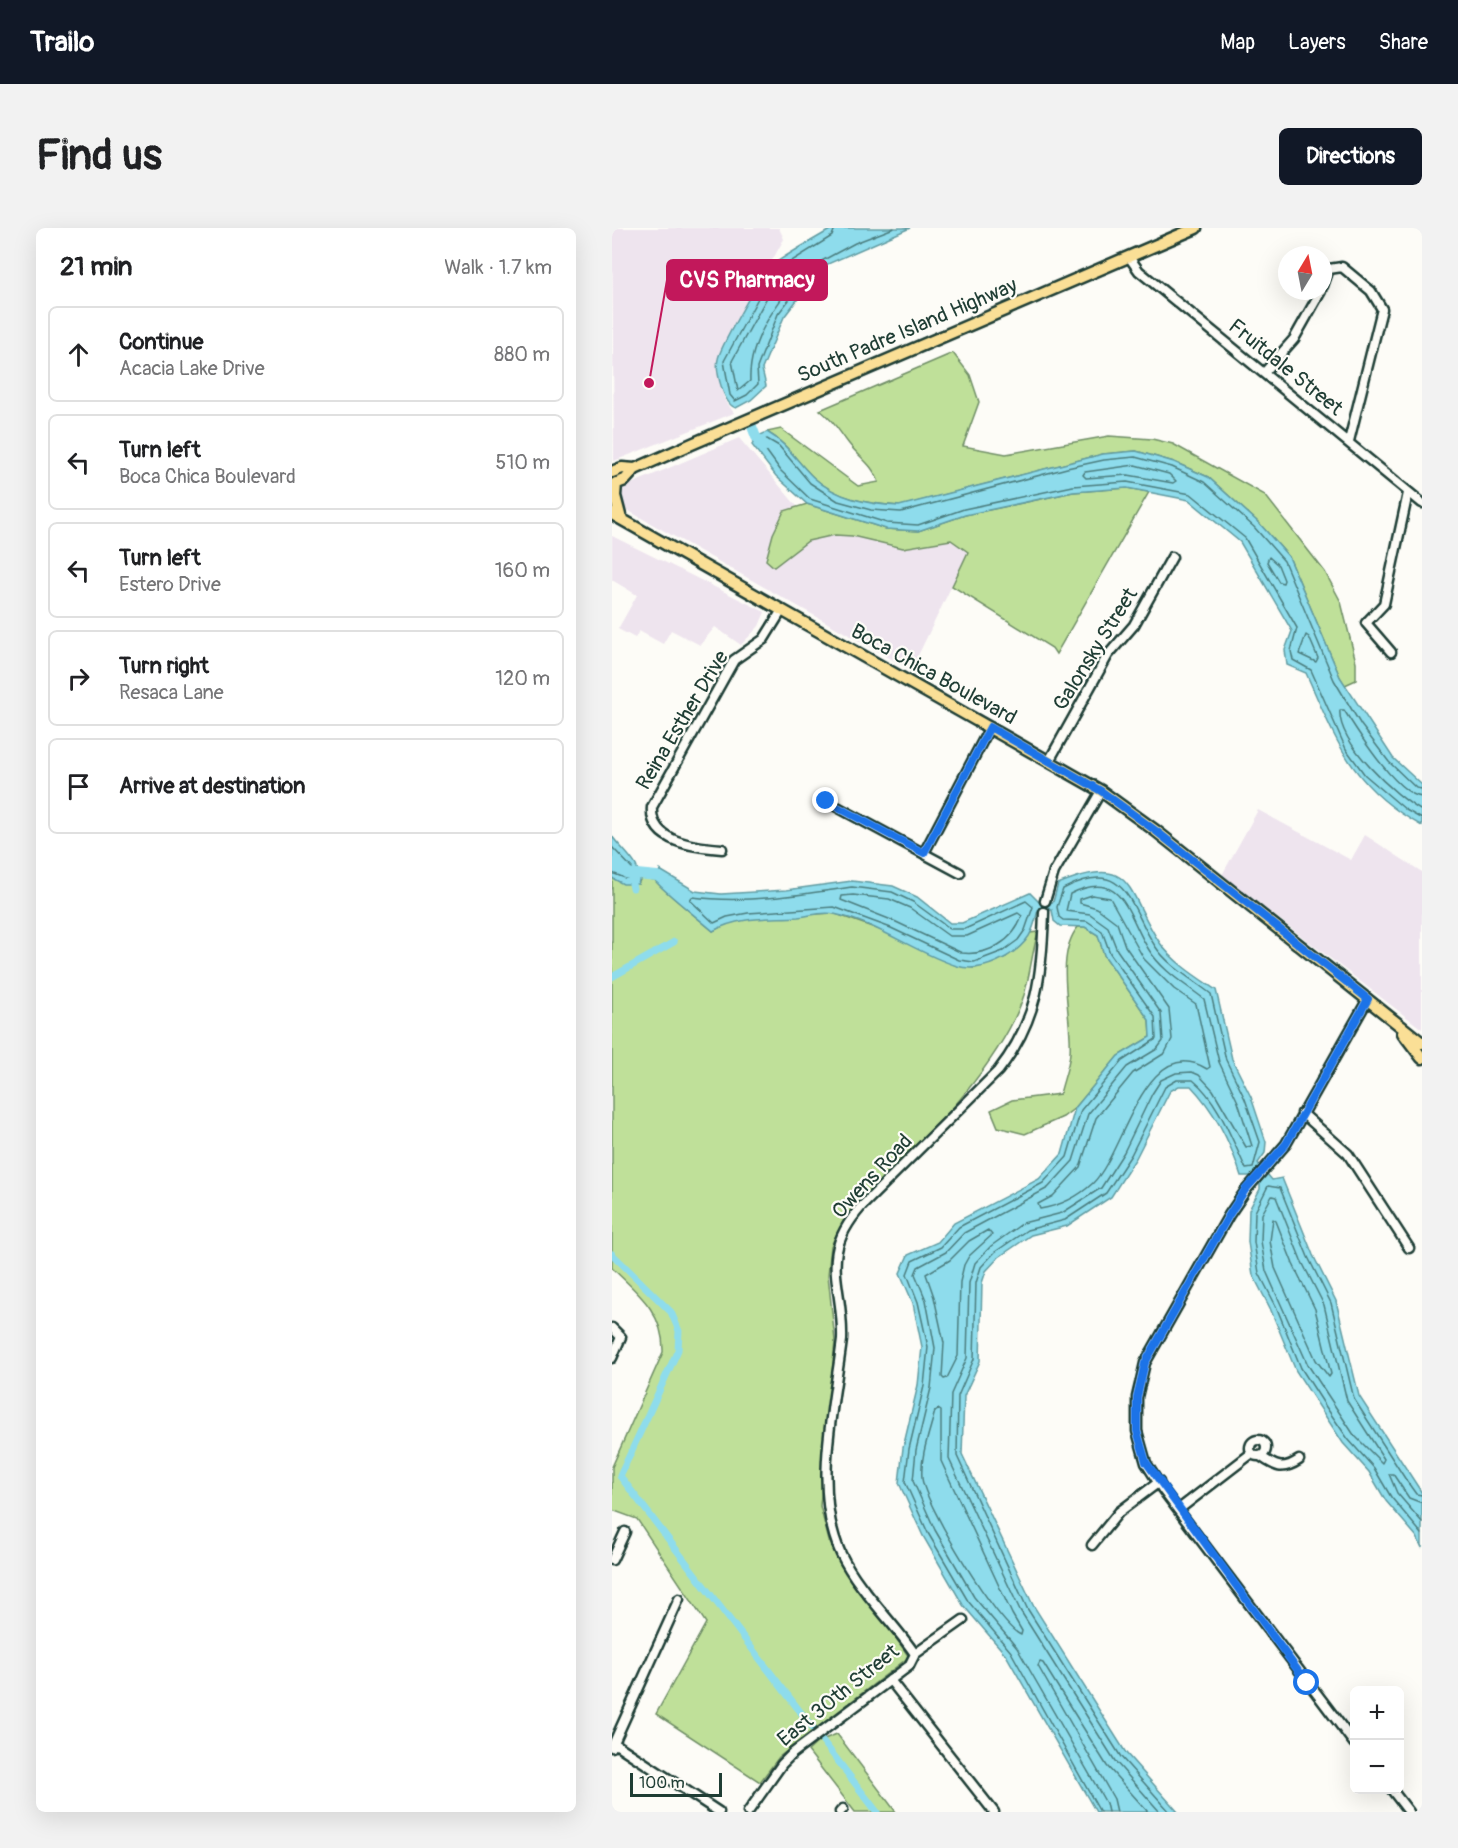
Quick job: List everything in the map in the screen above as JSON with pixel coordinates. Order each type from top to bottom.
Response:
[{"type":"main road","name":"South Padre Island Highway","points":[[615,470],[635,469],[1196,228]]},
{"type":"main road","name":"South Padre Island Highway","points":[[614,484],[625,480],[635,469]]},
{"type":"main road","points":[[614,484],[615,517]]},
{"type":"main road","name":"Boca Chica Boulevard","points":[[615,517],[1101,791],[1156,831],[1422,1043]]},
{"type":"main road","points":[[1394,1021],[1422,1058]]},
{"type":"street","name":"Fruitdale Street","points":[[1129,257],[1139,271],[1422,503]]},
{"type":"street","points":[[1332,269],[1342,267],[1371,291],[1382,309],[1349,441]]},
{"type":"street","points":[[1264,373],[1294,339],[1317,300]]},
{"type":"street","points":[[1391,652],[1366,623],[1384,604],[1408,493]]},
{"type":"street","name":"Galonsky Street","points":[[1048,761],[1108,655],[1134,626],[1172,557]]},
{"type":"street","name":"Reina Esther Drive","points":[[723,849],[687,844],[666,835],[654,825],[652,807],[734,660],[764,639],[782,610]]},
{"type":"street","points":[[924,853],[990,727]]},
{"type":"street","points":[[1045,901],[1054,872],[1101,791]]},
{"type":"street","points":[[826,801],[960,873]]},
{"type":"street","name":"Owens Road","points":[[915,1654],[854,1575],[841,1554],[829,1516],[827,1462],[842,1330],[834,1269],[835,1253],[846,1226],[861,1207],[990,1079],[1013,1052],[1032,1015],[1039,987],[1044,912]]},
{"type":"street","points":[[1352,1740],[1178,1510],[1146,1462],[1137,1431],[1137,1397],[1145,1363],[1184,1291],[1245,1190],[1286,1144],[1368,999]]},
{"type":"street","points":[[1302,1113],[1348,1154],[1409,1248]]},
{"type":"street","points":[[612,1328],[621,1337],[612,1358]]},
{"type":"street","points":[[1178,1510],[1256,1454],[1280,1468],[1288,1467],[1299,1460]]},
{"type":"street","points":[[1092,1545],[1119,1512],[1159,1482]]},
{"type":"street","points":[[612,1560],[625,1532]]},
{"type":"street","points":[[679,1599],[613,1745],[719,1812]]},
{"type":"street","name":"East 30th Street","points":[[748,1812],[782,1764],[804,1744],[909,1666],[915,1654],[963,1620]]},
{"type":"street","points":[[890,1680],[994,1812]]},
{"type":"street","points":[[1395,1794],[1409,1812]]},
{"type":"shaded area","points":[[612,228],[779,228],[784,239],[717,360],[724,398],[734,413],[614,461]]},
{"type":"shaded area","points":[[739,438],[801,511],[913,544],[947,532],[972,544],[911,670],[620,506],[618,497],[622,488]]},
{"type":"shaded area","points":[[612,536],[765,612],[759,626],[741,645],[715,627],[700,645],[671,630],[663,644],[639,631],[635,638],[618,629],[637,595],[612,580]]},
{"type":"shaded area","points":[[1258,810],[1351,860],[1365,835],[1422,872],[1422,1029],[1222,875]]},
{"type":"green space","points":[[953,353],[970,375],[979,402],[963,446],[1006,454],[1109,436],[1152,439],[1173,444],[1265,495],[1325,572],[1341,602],[1356,662],[1356,680],[1345,685],[1340,677],[1289,557],[1259,523],[1208,477],[1174,462],[1136,451],[1103,454],[901,506],[855,500],[834,491],[814,478],[781,442],[767,432],[781,429],[858,486],[879,482],[870,466],[820,410]]},
{"type":"green space","points":[[1127,488],[1149,492],[1056,654],[1052,648],[952,586],[968,552],[951,540],[903,548],[852,536],[835,535],[808,541],[774,567],[766,560],[773,534],[784,511],[807,504],[886,529],[918,531],[965,515],[1073,492]]},
{"type":"green space","points":[[612,872],[638,884],[641,878],[655,880],[713,931],[729,922],[749,918],[833,913],[889,933],[957,966],[975,968],[1006,957],[1022,944],[1030,933],[1038,932],[1024,995],[1011,1026],[992,1057],[943,1119],[838,1231],[831,1246],[828,1275],[835,1341],[820,1506],[829,1541],[909,1657],[779,1757],[760,1782],[656,1714],[706,1623],[637,1519],[612,1510],[612,1467],[663,1352],[659,1326],[648,1305],[612,1268]]},
{"type":"green space","points":[[1078,927],[1085,927],[1098,935],[1104,955],[1149,1020],[1150,1037],[1118,1056],[1075,1108],[1063,1117],[1025,1134],[998,1127],[991,1110],[1012,1100],[1060,1094],[1070,1053],[1065,971],[1071,940]]},
{"type":"green space","points":[[837,1734],[896,1812],[855,1812],[808,1751],[819,1741]]},
{"type":"water","points":[[833,228],[910,228],[823,266],[784,317],[762,369],[766,386],[751,400],[736,408],[732,406],[724,394],[717,364],[720,352],[732,329],[767,270]]},
{"type":"water","points":[[767,432],[787,448],[813,477],[832,491],[864,502],[887,505],[899,506],[1103,454],[1136,451],[1174,462],[1208,477],[1259,523],[1289,557],[1340,677],[1393,758],[1422,785],[1422,826],[1378,795],[1349,761],[1327,721],[1306,673],[1287,665],[1285,650],[1292,631],[1240,542],[1189,500],[1127,488],[1073,492],[965,515],[918,531],[886,529],[807,504],[776,476],[752,445],[756,437]]},
{"type":"water","points":[[612,836],[635,865],[639,877],[638,884],[623,884],[612,878]]},
{"type":"water","points":[[660,870],[695,891],[721,894],[786,890],[852,881],[893,886],[917,897],[950,923],[962,923],[1030,893],[1039,902],[1053,902],[1058,884],[1083,875],[1102,872],[1116,875],[1126,882],[1160,943],[1172,957],[1216,990],[1232,1059],[1251,1097],[1266,1142],[1265,1153],[1258,1163],[1272,1180],[1282,1178],[1313,1255],[1336,1301],[1359,1396],[1422,1493],[1422,1548],[1417,1537],[1386,1501],[1369,1472],[1343,1443],[1296,1371],[1270,1308],[1253,1275],[1248,1242],[1249,1210],[1260,1189],[1260,1184],[1251,1176],[1241,1176],[1221,1128],[1191,1086],[1179,1086],[1170,1091],[1136,1158],[1111,1197],[1067,1226],[1031,1235],[999,1257],[986,1271],[982,1283],[980,1361],[964,1396],[962,1454],[1033,1605],[1126,1753],[1178,1812],[1096,1812],[1006,1655],[963,1605],[923,1536],[899,1483],[903,1448],[918,1385],[922,1347],[913,1303],[900,1273],[908,1255],[938,1242],[954,1223],[1039,1179],[1062,1154],[1075,1108],[1118,1056],[1150,1037],[1149,1020],[1104,955],[1098,935],[1085,927],[1060,926],[1054,921],[1052,910],[1038,910],[1029,936],[1016,950],[997,962],[977,968],[966,968],[942,961],[866,924],[830,913],[744,921],[713,931],[658,884],[655,880]]},
{"type":"waterway","points":[[751,424],[756,437],[766,446]]},
{"type":"waterway","points":[[626,873],[657,876],[668,883]]},
{"type":"waterway","points":[[632,884],[633,888]]},
{"type":"waterway","points":[[612,977],[674,942]]},
{"type":"waterway","points":[[612,1254],[671,1312],[679,1331],[678,1350],[620,1476],[877,1812]]},
{"type":"place","name":"CVS Pharmacy","points":[[649,383]]},
{"type":"route","points":[[826,801],[924,853],[990,727],[1101,791],[1156,831],[1368,999],[1286,1144],[1245,1190],[1184,1291],[1145,1363],[1137,1397],[1137,1431],[1146,1462],[1164,1490],[1307,1683]]}]
